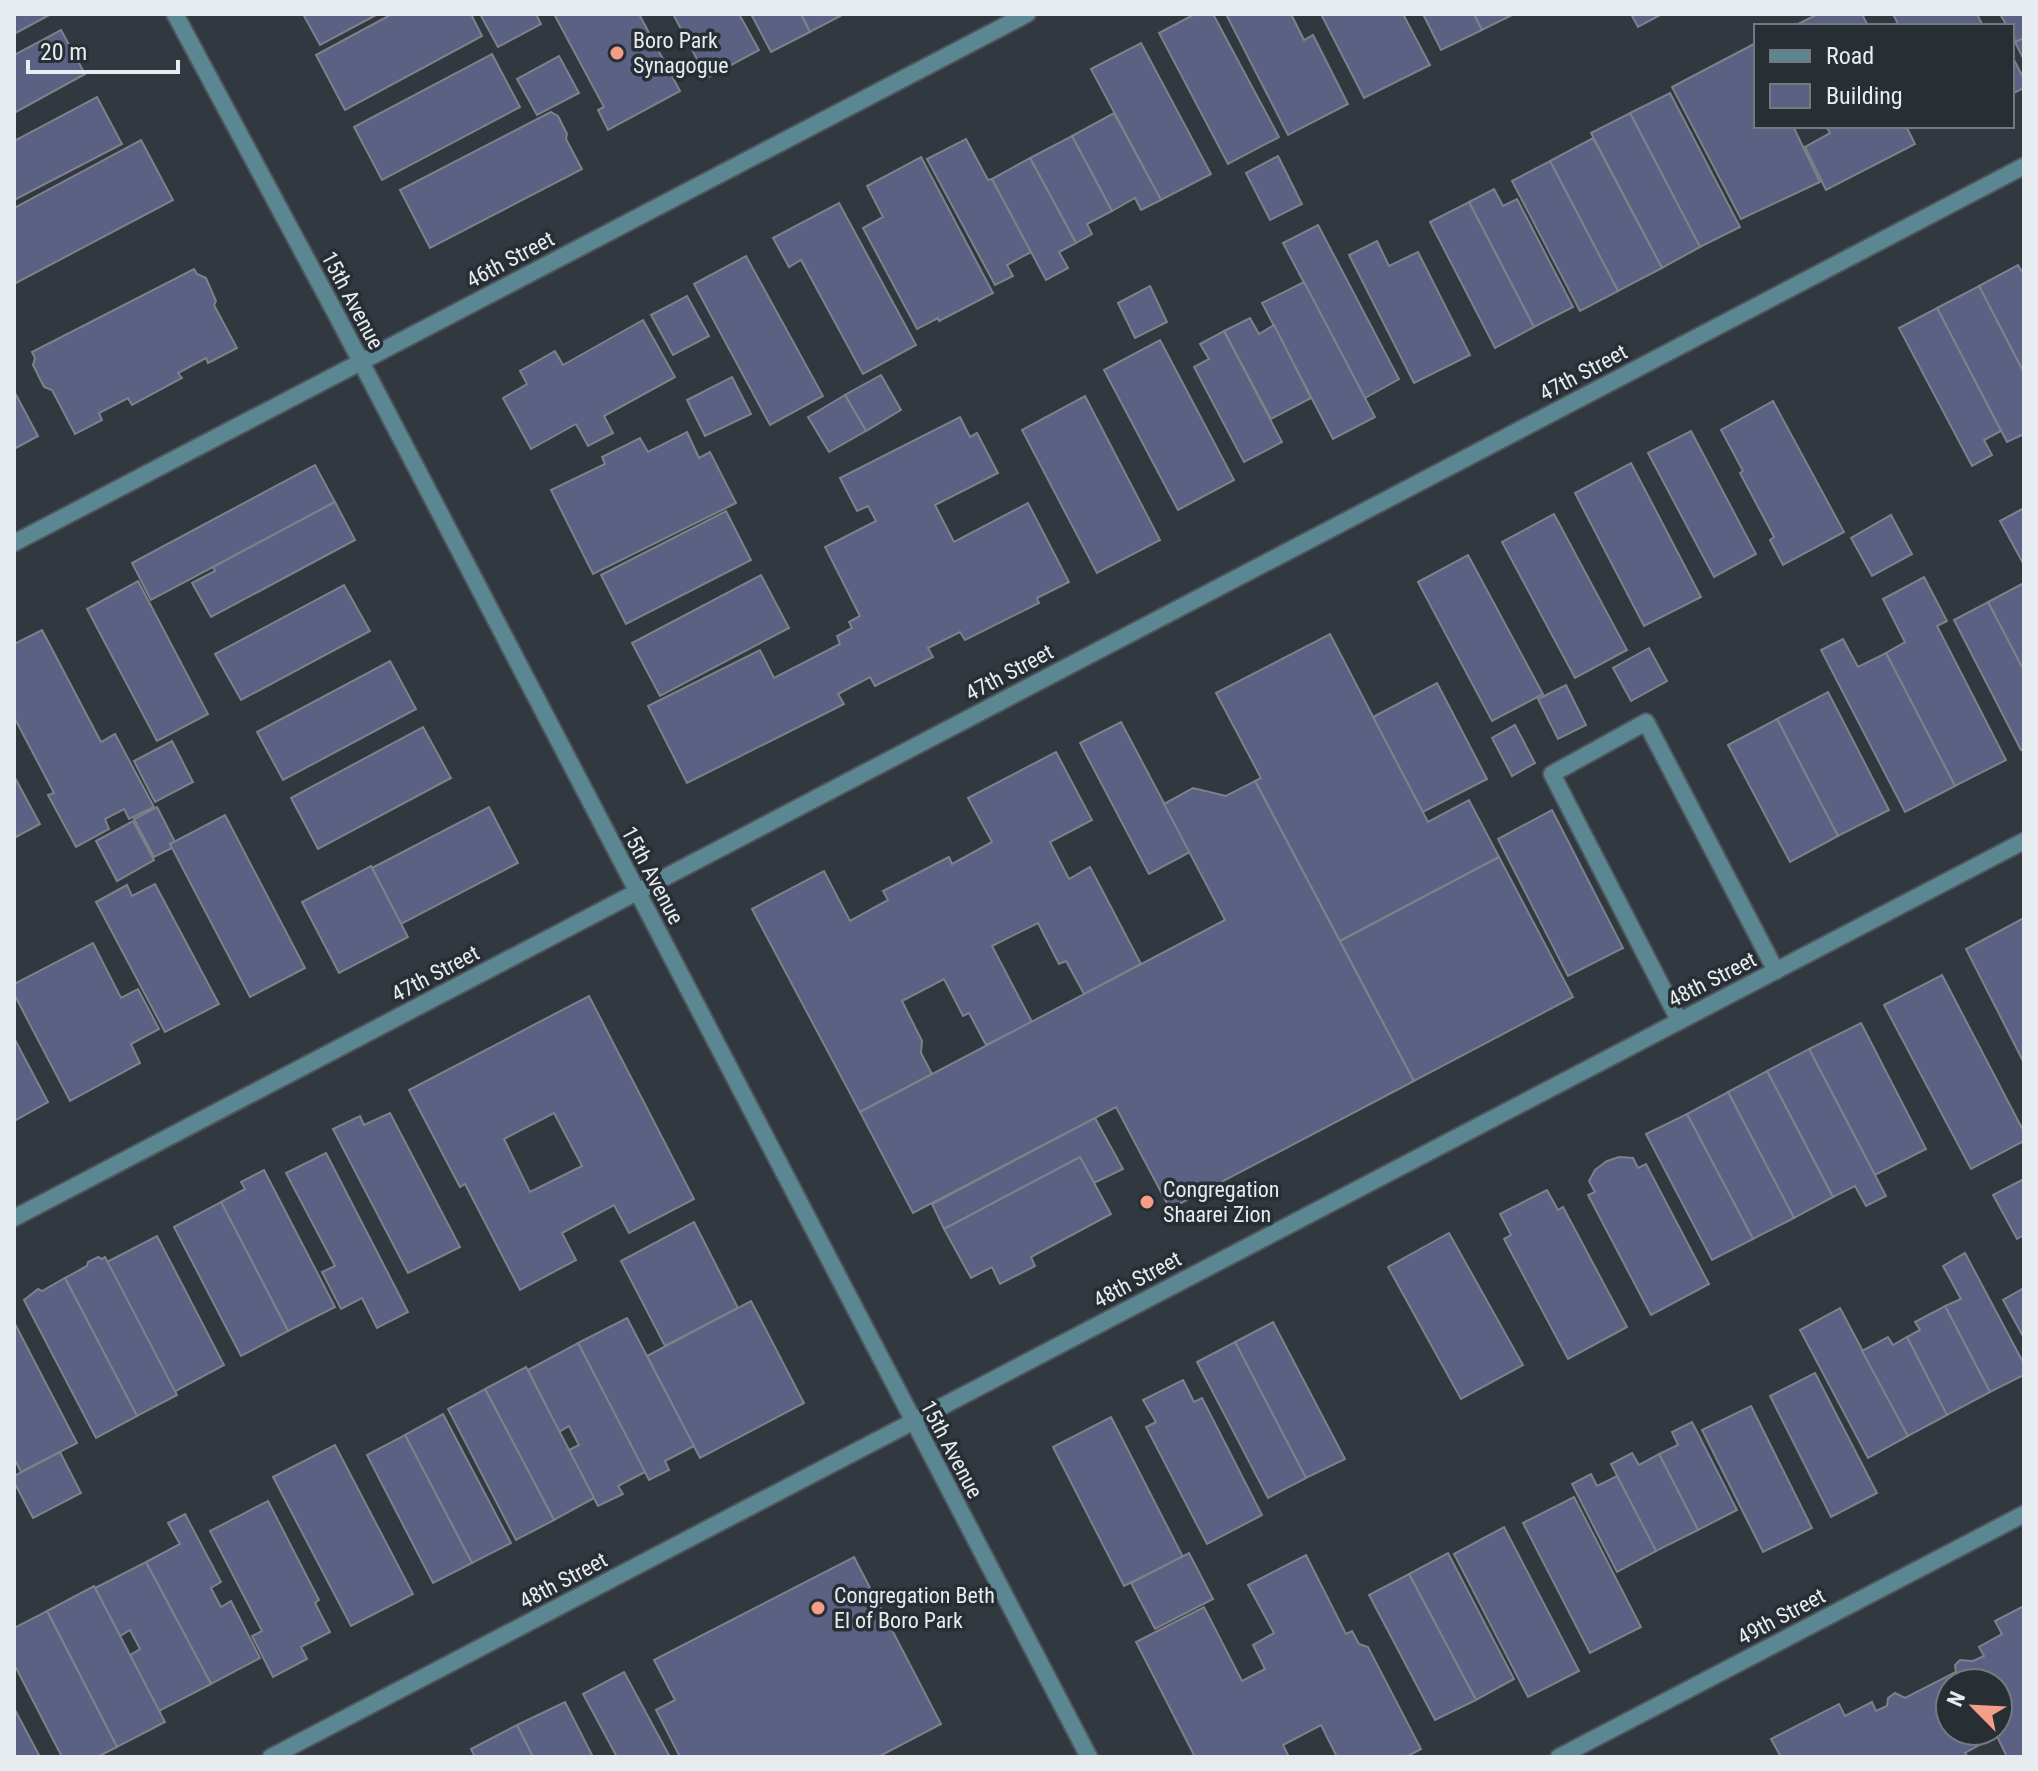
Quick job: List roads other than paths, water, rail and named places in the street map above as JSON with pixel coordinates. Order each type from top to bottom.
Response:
[{"type":"street","name":"15th Avenue","points":[[175,14],[1089,1757]]},
{"type":"street","name":"46th Street","points":[[14,543],[1027,14]]},
{"type":"street","name":"47th Street","points":[[14,1218],[2024,166]]},
{"type":"street","points":[[1679,1020],[1552,774],[1646,722],[1776,971]]},
{"type":"street","name":"48th Street","points":[[271,1757],[2024,841]]},
{"type":"street","name":"49th Street","points":[[1559,1757],[2024,1514]]},
{"type":"place","name":"Boro Park Synagogue","points":[[617,53]]},
{"type":"place","name":"Congregation Shaarei Zion","points":[[1147,1202]]},
{"type":"place","name":"Congregation Beth El of Boro Park","points":[[818,1608]]}]
